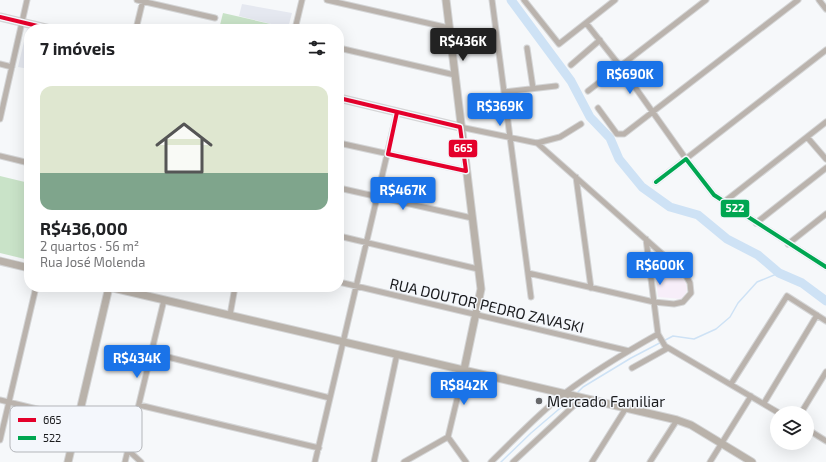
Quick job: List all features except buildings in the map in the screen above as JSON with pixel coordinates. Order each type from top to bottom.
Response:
[{"type":"street","points":[[0,119],[1,108],[27,0]]},
{"type":"street","points":[[137,0],[215,18]]},
{"type":"street","points":[[296,24],[302,0]]},
{"type":"street","points":[[326,0],[449,28]]},
{"type":"street","points":[[404,462],[448,437],[481,289],[460,127],[446,0]]},
{"type":"street","points":[[492,0],[531,297]]},
{"type":"street","points":[[524,0],[559,44],[615,0]]},
{"type":"street","points":[[588,91],[706,0]]},
{"type":"street","points":[[598,108],[617,134],[624,134],[798,0]]},
{"type":"street","points":[[819,0],[826,9]]},
{"type":"street","points":[[137,24],[143,1]]},
{"type":"street","points":[[0,17],[30,24]]},
{"type":"street","points":[[586,23],[620,66],[686,159],[714,195],[788,244],[826,267]]},
{"type":"street","points":[[571,65],[600,40]]},
{"type":"street","points":[[527,48],[533,88]]},
{"type":"street","points":[[344,49],[454,75]]},
{"type":"street","points":[[656,182],[826,50]]},
{"type":"street","points":[[0,64],[12,67]]},
{"type":"street","points":[[504,92],[556,86]]},
{"type":"street","points":[[344,99],[460,127],[537,143],[560,137],[581,124]]},
{"type":"street","points":[[315,462],[398,112]]},
{"type":"street","points":[[724,202],[826,122]]},
{"type":"street","points":[[807,137],[826,159]]},
{"type":"street","points":[[528,274],[654,302],[674,304],[683,302],[689,296],[691,286],[685,274],[537,143]]},
{"type":"street","points":[[344,144],[466,171]]},
{"type":"street","points":[[0,156],[24,162]]},
{"type":"street","points":[[756,223],[826,168]]},
{"type":"street","points":[[576,177],[591,288]]},
{"type":"street","points":[[344,189],[472,218]]},
{"type":"street","points":[[788,244],[826,214]]},
{"type":"street","points":[[344,237],[478,269]]},
{"type":"street","points":[[646,239],[659,336],[667,347],[770,407]]},
{"type":"street","points":[[0,261],[24,267]]},
{"type":"street","name":"RUA DOUTOR PEDRO ZAVASKI","points":[[344,283],[629,351]]},
{"type":"street","points":[[0,440],[35,292]]},
{"type":"street","points":[[81,406],[108,292]]},
{"type":"street","points":[[130,292],[677,420],[691,425],[752,462]]},
{"type":"street","points":[[230,315],[235,292]]},
{"type":"street","points":[[731,384],[787,296],[826,321]]},
{"type":"street","points":[[164,300],[139,405],[319,448]]},
{"type":"street","points":[[764,404],[817,315]]},
{"type":"street","points":[[491,462],[516,437],[566,394],[629,351],[659,336]]},
{"type":"street","points":[[632,368],[667,347]]},
{"type":"street","points":[[152,353],[330,398]]},
{"type":"street","points":[[374,462],[397,354]]},
{"type":"street","points":[[806,406],[826,372]]},
{"type":"street","points":[[710,462],[751,396]]},
{"type":"street","points":[[513,462],[581,398]]},
{"type":"street","points":[[0,400],[25,406]]},
{"type":"street","points":[[592,462],[626,408]]},
{"type":"street","points":[[650,462],[677,420]]},
{"type":"street","points":[[814,433],[826,440]]},
{"type":"street","points":[[448,437],[466,462]]},
{"type":"street","points":[[68,462],[70,452]]},
{"type":"street","points":[[126,462],[128,452]]},
{"type":"street","points":[[130,452],[141,462]]},
{"type":"shaded area","points":[[242,4],[292,13],[289,24],[272,24],[239,16]]},
{"type":"shaded area","points":[[24,42],[24,68],[18,67]]},
{"type":"shaded area","points":[[654,254],[686,282],[687,291],[682,299],[658,297]]},
{"type":"green space","points":[[223,13],[271,24],[220,24]]},
{"type":"green space","points":[[0,176],[24,182],[24,259],[0,253]]},
{"type":"waterway","points":[[511,0],[571,81],[590,117],[610,138],[619,159],[642,187],[670,207],[698,215],[727,239],[758,255],[779,273],[802,283],[826,301]]},
{"type":"waterway","points":[[576,394],[583,387],[631,358],[673,336],[694,339],[716,329],[730,317],[738,303],[757,282],[779,273]]},
{"type":"waterway","points":[[501,462],[531,433],[572,398]]},
{"type":"transit line","name":"665","points":[[0,17],[29,24]]},
{"type":"transit line","name":"665","points":[[344,99],[460,127],[466,171],[388,154],[397,112]]},
{"type":"transit line","name":"522","points":[[656,182],[686,159],[714,195],[826,267]]},
{"type":"place","name":"Mercado Familiar","points":[[539,401]]}]
